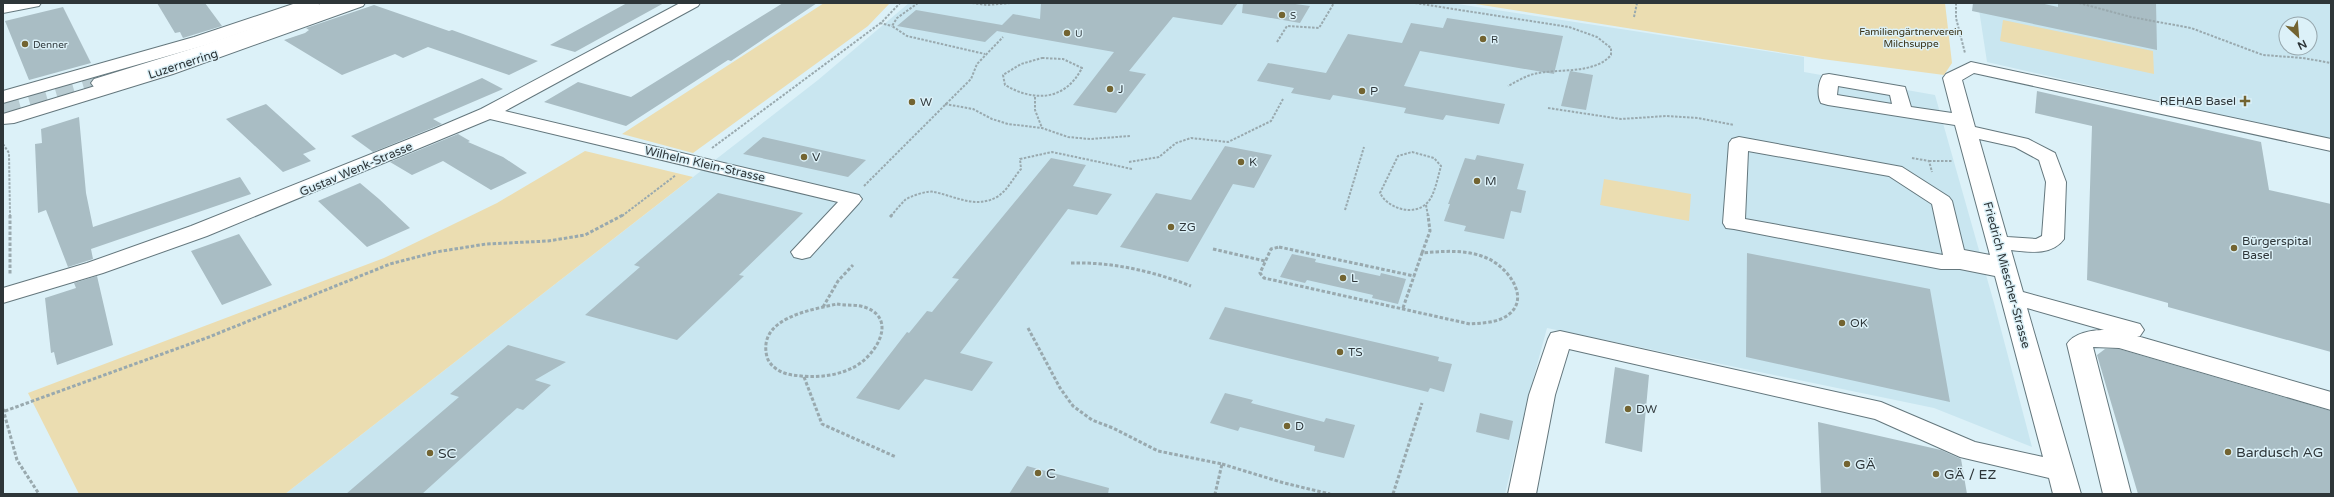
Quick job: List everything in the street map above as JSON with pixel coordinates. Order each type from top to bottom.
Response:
[{"type":"main road","points":[[3,8],[33,3]]},
{"type":"main road","name":"Luzernerring","points":[[3,97],[178,48],[312,3]]},
{"type":"main road","points":[[328,3],[98,80],[210,49],[339,3]]},
{"type":"main road","name":"Luzernerring","points":[[5,120],[167,70],[357,3]]},
{"type":"main road","name":"Gustav Wenk-Strasse","points":[[7,295],[95,268],[200,231],[300,192],[488,113],[692,3]]},
{"type":"main road","points":[[1971,67],[2331,145]]},
{"type":"main road","name":"Friedrich Miescher-Strasse","points":[[1971,67],[1952,78],[2064,482]]},
{"type":"main road","points":[[3,101],[11,103],[14,108],[5,120]]},
{"type":"main road","points":[[1902,111],[1965,126],[2021,143],[2048,157],[2056,182],[2053,239],[2039,246],[1998,243]]},
{"type":"main road","name":"Wilhelm Klein-Strasse","points":[[488,113],[852,199]]},
{"type":"main road","points":[[1739,143],[1895,171],[1942,201],[1954,255],[2005,268],[1960,262],[1942,262],[1734,223],[1739,143]]},
{"type":"main road","points":[[802,252],[852,199]]},
{"type":"main road","points":[[2012,296],[2331,387]]},
{"type":"main road","points":[[2118,494],[2078,344],[2088,339],[2104,337],[2121,340],[2331,401]]},
{"type":"main road","points":[[1522,494],[1542,395],[1560,338],[1881,411],[1969,450],[2064,482]]},
{"type":"path","points":[[39,494],[17,460],[4,410],[209,337],[390,264],[436,252],[486,244],[548,241],[585,235],[617,220],[880,23],[900,3]]},
{"type":"path","points":[[892,26],[897,18],[918,3]]},
{"type":"path","points":[[972,3],[986,5],[1011,3]]},
{"type":"path","points":[[1277,42],[1287,26],[1319,28],[1334,3]]},
{"type":"path","points":[[1415,3],[1569,27],[1590,33],[1605,41],[1611,48],[1611,55],[1605,62],[1592,66],[1533,74],[1508,86]]},
{"type":"path","points":[[1634,17],[1637,3]]},
{"type":"path","points":[[1956,3],[1956,18],[1965,59],[1971,67]]},
{"type":"path","points":[[2079,3],[2131,17],[2191,28],[2263,55],[2303,58],[2331,63]]},
{"type":"path","points":[[880,23],[892,26],[907,36],[986,54]]},
{"type":"path","points":[[852,199],[970,79],[977,64],[1003,37]]},
{"type":"path","points":[[1059,58],[1074,62],[1082,68],[1067,89],[1053,96],[1035,97],[1020,94],[1005,85],[1003,75],[1012,67],[1039,59],[1059,58]]},
{"type":"path","points":[[1035,97],[1035,110],[1042,128]]},
{"type":"path","points":[[1129,162],[1159,157],[1176,143],[1191,138],[1228,142],[1262,127],[1271,121],[1283,98]]},
{"type":"path","points":[[945,104],[973,109],[992,119],[1008,124],[1042,128],[1068,137],[1090,139],[1130,136]]},
{"type":"path","points":[[3,144],[8,153],[7,295]]},
{"type":"path","points":[[1345,210],[1364,147]]},
{"type":"path","points":[[890,217],[906,199],[933,191],[946,198],[963,201],[979,201],[996,197],[1004,192],[1021,169],[1020,159],[1040,153],[1052,152],[1132,170]]},
{"type":"path","points":[[1403,308],[1431,224],[1426,215],[1426,205],[1429,201],[1441,166],[1439,162],[1428,155],[1420,153],[1412,152],[1398,156],[1381,189],[1381,198],[1390,206],[1397,208],[1413,209],[1426,205]]},
{"type":"path","points":[[1414,276],[1279,247],[1271,249],[1260,273],[1264,278],[1470,324],[1489,323],[1504,317],[1515,309],[1519,298],[1516,286],[1511,276],[1501,266],[1488,259],[1459,251],[1422,253]]},
{"type":"path","points":[[1213,249],[1265,260]]},
{"type":"path","points":[[1071,263],[1094,262],[1129,266],[1150,271],[1191,286]]},
{"type":"path","points":[[823,307],[838,281],[852,265]]},
{"type":"path","points":[[837,304],[867,308],[878,316],[883,327],[882,339],[863,362],[845,372],[825,377],[804,378],[786,374],[772,366],[765,354],[765,341],[772,329],[786,320],[808,310],[823,307],[837,304]]},
{"type":"path","points":[[1028,328],[1064,394],[1073,406],[1092,420],[1113,428],[1158,451],[1222,464],[1284,483],[1330,494]]},
{"type":"path","points":[[804,378],[822,424],[896,457]]},
{"type":"path","points":[[1393,494],[1422,403]]},
{"type":"path","points":[[1215,494],[1222,464]]},
{"type":"shaded area","points":[[909,3],[1451,3],[1804,57],[1804,72],[1935,95],[1994,303],[2032,447],[1934,408],[1547,328],[1528,398],[1505,494],[285,494],[818,80]]},
{"type":"shaded area","name":"REHAB Basel","points":[[1978,3],[2331,3],[2331,140],[1987,62]]},
{"type":"green space","points":[[824,3],[890,3],[868,26],[693,153],[622,134]]},
{"type":"green space","name":"Familiengärtnerverein Milchsuppe","points":[[1469,3],[1945,3],[1952,63],[1944,75],[1822,59]]},
{"type":"green space","points":[[2003,20],[2153,51],[2154,74],[2000,41]]},
{"type":"green space","points":[[585,151],[693,177],[285,494],[79,494],[28,393],[384,258],[497,203]]},
{"type":"green space","points":[[1604,179],[1691,194],[1689,221],[1600,205]]},
{"type":"building","points":[[157,3],[205,3],[222,26],[183,38],[180,32],[175,33]]},
{"type":"building","points":[[627,3],[664,3],[575,52],[550,45]]},
{"type":"building","points":[[783,3],[817,3],[731,61],[728,60],[626,126],[544,102],[578,82],[631,97]]},
{"type":"building","points":[[1041,3],[1238,3],[1222,25],[1173,17],[1129,71],[1146,74],[1116,113],[1073,105],[1114,52],[997,31],[985,42],[897,26],[916,10],[1002,25],[1013,14],[1040,19]]},
{"type":"building","points":[[1243,3],[1288,3],[1310,6],[1300,23],[1242,13]]},
{"type":"building","points":[[1973,3],[2040,3],[2058,7],[2058,3],[2156,3],[2157,50],[1972,11]]},
{"type":"building","points":[[374,5],[449,31],[452,30],[538,61],[509,75],[428,47],[403,58],[395,54],[342,75],[284,40],[305,33],[309,30],[306,28]]},
{"type":"building","points":[[63,7],[91,63],[29,80],[5,21]]},
{"type":"building","points":[[1447,18],[1563,36],[1554,74],[1420,51],[1404,86],[1505,104],[1499,124],[1446,115],[1443,120],[1404,113],[1406,108],[1333,95],[1330,100],[1291,93],[1294,88],[1257,81],[1268,63],[1326,73],[1348,34],[1402,43],[1411,23],[1443,28]]},
{"type":"building","points":[[1570,71],[1593,75],[1586,110],[1561,106]]},
{"type":"building","points":[[482,78],[503,89],[433,119],[442,124],[373,152],[351,136]]},
{"type":"building","points":[[2037,91],[2261,142],[2269,190],[2331,204],[2331,352],[2168,307],[2168,303],[2087,280],[2092,126],[2035,113]]},
{"type":"building","points":[[266,104],[316,149],[303,154],[311,161],[283,172],[226,119]]},
{"type":"building","points":[[79,117],[86,193],[93,227],[240,177],[251,194],[91,249],[93,259],[68,267],[46,210],[38,213],[35,144],[42,143],[41,129]]},
{"type":"building","points":[[458,134],[470,141],[468,142],[503,157],[527,173],[491,190],[443,161],[412,175],[390,162]]},
{"type":"building","name":"V","points":[[763,137],[866,160],[848,177],[743,154]]},
{"type":"building","name":"ZG","points":[[1225,146],[1272,155],[1254,188],[1233,184],[1188,262],[1120,247],[1156,193],[1191,200]]},
{"type":"building","name":"M","points":[[1477,155],[1524,164],[1517,189],[1526,191],[1521,213],[1511,211],[1504,239],[1464,231],[1466,226],[1444,221],[1450,204],[1448,204],[1465,158],[1475,160]]},
{"type":"building","points":[[1051,158],[1086,165],[1073,186],[1112,194],[1097,215],[1068,209],[960,353],[993,362],[972,391],[925,379],[899,410],[856,398],[907,332],[909,333],[927,311],[932,312],[959,279],[952,278]]},
{"type":"building","points":[[360,183],[410,228],[367,247],[318,201]]},
{"type":"building","points":[[718,193],[803,213],[739,275],[744,276],[677,340],[585,315],[640,267],[634,265]]},
{"type":"building","points":[[239,234],[272,285],[222,305],[191,251]]},
{"type":"building","name":"OK","points":[[1747,253],[1930,289],[1950,402],[1746,357]]},
{"type":"building","name":"L","points":[[1292,254],[1316,259],[1315,262],[1380,276],[1381,273],[1406,279],[1398,304],[1372,298],[1373,295],[1307,280],[1305,283],[1280,277]]},
{"type":"building","points":[[97,276],[113,345],[57,365],[54,352],[51,353],[45,298],[76,288],[74,283]]},
{"type":"building","name":"TS","points":[[1225,307],[1439,357],[1438,361],[1452,364],[1444,392],[1430,388],[1428,392],[1209,339]]},
{"type":"building","name":"SC","points":[[508,345],[566,362],[535,380],[551,385],[523,410],[517,408],[422,494],[346,494],[459,397],[450,394]]},
{"type":"building","name":"Bardusch AG","points":[[2105,349],[2119,349],[2331,411],[2331,494],[2138,494],[2097,355]]},
{"type":"building","name":"DW","points":[[1615,367],[1649,375],[1642,452],[1605,443]]},
{"type":"building","name":"D","points":[[1225,393],[1253,400],[1251,403],[1324,422],[1326,418],[1355,425],[1344,458],[1314,451],[1315,446],[1240,427],[1238,431],[1210,423]]},
{"type":"building","points":[[1480,413],[1513,421],[1509,440],[1476,432]]},
{"type":"building","points":[[1818,422],[1941,450],[1961,459],[1967,494],[1821,494]]},
{"type":"building","name":"C","points":[[1027,466],[1109,488],[1108,494],[1009,494]]},
{"type":"tunnel","points":[[3,111],[100,83]]},
{"type":"place","name":"S","points":[[1282,15]]},
{"type":"place","name":"U","points":[[1067,33]]},
{"type":"place","name":"R","points":[[1483,39]]},
{"type":"place","name":"Denner","points":[[25,44]]},
{"type":"place","name":"J","points":[[1110,89]]},
{"type":"place","name":"P","points":[[1362,91]]},
{"type":"place","name":"REHAB Basel","points":[[2245,101]]},
{"type":"place","name":"W","points":[[912,102]]},
{"type":"place","name":"V","points":[[804,157]]},
{"type":"place","name":"K","points":[[1241,162]]},
{"type":"place","name":"M","points":[[1477,181]]},
{"type":"place","name":"ZG","points":[[1171,227]]},
{"type":"place","name":"Bürgerspital Basel","points":[[2234,248]]},
{"type":"place","name":"L","points":[[1343,278]]},
{"type":"place","name":"OK","points":[[1842,323]]},
{"type":"place","name":"TS","points":[[1340,352]]},
{"type":"place","name":"DW","points":[[1628,409]]},
{"type":"place","name":"D","points":[[1287,426]]},
{"type":"place","name":"Bardusch AG","points":[[2228,452]]},
{"type":"place","name":"SC","points":[[430,453]]},
{"type":"place","name":"GÄ","points":[[1847,464]]},
{"type":"place","name":"C","points":[[1038,473]]},
{"type":"place","name":"GÄ / EZ","points":[[1936,474]]}]
